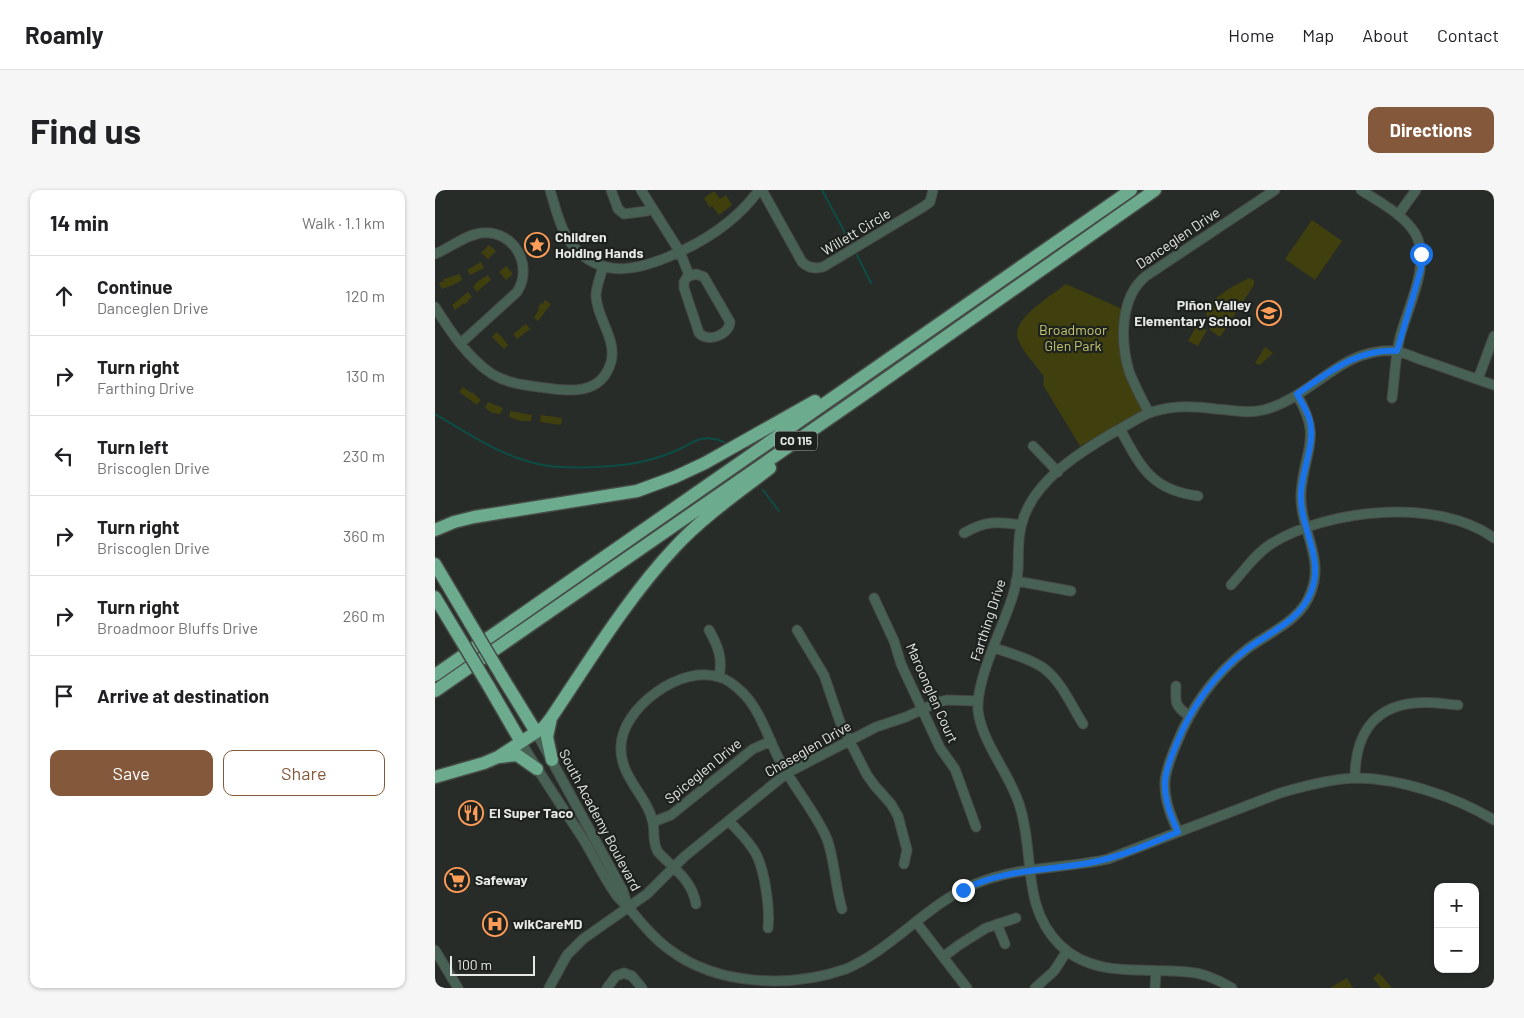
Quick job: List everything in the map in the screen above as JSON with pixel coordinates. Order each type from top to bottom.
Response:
[{"type":"highway","name":"CO 115","points":[[435,675],[1131,190]]},
{"type":"highway","name":"CO 115","points":[[435,690],[863,396],[1155,190]]},
{"type":"highway","points":[[435,525],[637,491],[675,477],[705,463],[876,367]]},
{"type":"highway","points":[[435,777],[498,757],[536,732],[551,718],[609,631],[657,566],[677,544],[703,520],[863,396]]},
{"type":"highway","points":[[435,530],[453,522]]},
{"type":"highway","name":"South Academy Boulevard","points":[[435,564],[536,732]]},
{"type":"highway","name":"South Academy Boulevard","points":[[435,597],[521,742]]},
{"type":"highway","points":[[551,718],[547,736],[552,760]]},
{"type":"highway","points":[[498,757],[517,755],[537,769]]},
{"type":"street","points":[[550,190],[562,227],[570,241],[582,255],[603,266],[619,269],[646,266],[701,242],[744,209],[760,190]]},
{"type":"street","points":[[611,190],[618,209],[624,214],[647,211],[652,208]]},
{"type":"street","points":[[641,190],[679,252],[689,275]]},
{"type":"street","name":"Willett Circle","points":[[760,190],[802,262],[809,267],[816,268],[823,267],[923,207],[930,202],[933,190]]},
{"type":"street","name":"Danceglen Drive","points":[[1149,413],[1130,373],[1125,353],[1124,339],[1127,306],[1132,291],[1146,276],[1275,190]]},
{"type":"street","points":[[1361,190],[1398,215],[1414,232],[1420,246],[1421,261],[1397,351],[1393,398]]},
{"type":"street","points":[[1398,215],[1417,190]]},
{"type":"street","points":[[435,254],[472,235],[489,233],[511,242],[522,259],[523,275],[517,292],[461,343]]},
{"type":"street","points":[[435,307],[449,329],[482,366],[505,381],[570,391],[590,387],[607,372],[612,356],[610,341],[596,297],[603,266]]},
{"type":"street","points":[[697,274],[704,277],[730,320],[729,328],[724,332],[707,338],[699,333],[684,288],[684,282],[689,275],[697,274]]},
{"type":"street","points":[[1478,379],[1494,336]]},
{"type":"street","name":"Farthing Drive","points":[[1232,988],[1221,982],[1189,972],[1100,967],[1087,963],[1067,951],[1053,937],[1039,916],[1034,902],[1021,808],[1016,794],[981,726],[978,701],[980,687],[1016,582],[1021,526],[1025,512],[1033,498],[1058,472],[1088,447],[1149,413],[1181,406],[1239,412],[1256,412],[1272,408],[1337,367],[1354,358],[1377,352],[1397,351],[1494,386]]},
{"type":"street","points":[[1178,832],[1169,809],[1165,781],[1170,760],[1189,716],[1209,686],[1233,661],[1291,620],[1308,600],[1314,583],[1316,566],[1301,509],[1301,492],[1310,446],[1311,430],[1308,414],[1297,394]]},
{"type":"street","points":[[1120,429],[1139,464],[1151,477],[1167,489],[1198,496]]},
{"type":"street","points":[[1033,446],[1058,472]]},
{"type":"street","points":[[1231,585],[1269,545],[1306,528],[1355,515],[1385,512],[1428,514],[1482,530],[1494,538]]},
{"type":"street","points":[[964,533],[988,523],[1005,522],[1021,526]]},
{"type":"street","points":[[1016,582],[1071,591]]},
{"type":"street","name":"Maroonglen Court","points":[[874,598],[894,641],[901,664],[940,748],[955,769],[977,827]]},
{"type":"street","points":[[709,630],[718,646],[721,659],[719,677]]},
{"type":"street","points":[[797,630],[824,675],[833,705],[867,775],[891,804],[898,816],[907,850],[904,864]]},
{"type":"street","points":[[994,648],[1034,662],[1048,672],[1058,683],[1083,724]]},
{"type":"street","points":[[696,904],[692,888],[657,852],[653,822],[629,778],[622,759],[621,746],[623,734],[629,721],[649,698],[675,681],[696,675],[719,677],[743,693],[750,702],[771,740],[777,756],[827,839],[841,909]]},
{"type":"street","points":[[1177,686],[1175,701],[1189,716]]},
{"type":"street","name":"Chaseglen Drive","points":[[549,988],[573,948],[627,906],[647,894],[684,857],[787,773],[849,739],[906,717],[923,708],[947,700],[978,701]]},
{"type":"street","points":[[1355,778],[1355,760],[1361,738],[1371,724],[1384,713],[1399,706],[1417,702],[1457,705]]},
{"type":"street","name":"South Academy Boulevard","points":[[536,732],[623,891],[627,906]]},
{"type":"street","name":"Spiceglen Drive","points":[[653,822],[671,815],[753,749],[771,740]]},
{"type":"street","name":"South Academy Boulevard","points":[[521,742],[617,895],[627,906]]},
{"type":"street","points":[[627,906],[644,928],[670,950],[699,967],[737,984],[792,982],[844,970],[873,955],[947,899],[974,884],[1013,872],[1085,864],[1108,859],[1280,793],[1308,786],[1355,778],[1391,782],[1435,794],[1473,808],[1494,820]]},
{"type":"street","points":[[729,821],[759,861],[769,915],[768,928]]},
{"type":"street","points":[[943,957],[986,928],[1016,918]]},
{"type":"street","points":[[916,922],[967,988]]},
{"type":"street","points":[[997,924],[1005,944]]},
{"type":"street","points":[[435,950],[458,988]]},
{"type":"street","points":[[1035,988],[1053,971],[1067,951]]},
{"type":"street","points":[[1155,988],[1156,971]]},
{"type":"street","points":[[607,988],[616,976],[624,973],[631,976],[642,988]]},
{"type":"green space","points":[[714,191],[720,199],[726,195],[732,205],[719,215],[712,206],[709,207],[704,198]]},
{"type":"green space","points":[[1312,220],[1342,241],[1315,280],[1285,259]]},
{"type":"green space","points":[[489,245],[496,251],[488,259],[481,253]]},
{"type":"green space","points":[[481,262],[484,268],[470,275],[467,270]]},
{"type":"green space","points":[[506,266],[513,274],[506,280],[499,272]]},
{"type":"green space","points":[[460,274],[462,280],[442,289],[439,283],[444,281],[444,279]]},
{"type":"green space","points":[[488,275],[491,280],[477,292],[473,287]]},
{"type":"green space","points":[[1249,278],[1254,280],[1254,285],[1220,337],[1210,330],[1210,322],[1206,314],[1209,303],[1230,288]]},
{"type":"green space","name":"Broadmoor Glen Park","points":[[1066,284],[1122,309],[1120,338],[1142,408],[1142,412],[1139,414],[1080,446],[1043,385],[1044,377],[1020,344],[1017,331],[1020,324],[1034,308]]},
{"type":"green space","points":[[468,292],[472,297],[468,302],[455,310],[452,305]]},
{"type":"green space","points":[[545,300],[551,304],[538,321],[534,318],[541,303],[543,304]]},
{"type":"green space","points":[[526,324],[530,329],[517,339],[513,334]]},
{"type":"green space","points":[[1197,325],[1207,330],[1198,346],[1188,341]]},
{"type":"green space","points":[[496,332],[508,345],[504,349],[492,337]]},
{"type":"green space","points":[[1265,347],[1273,353],[1260,365],[1255,363]]},
{"type":"green space","points":[[463,387],[481,400],[477,405],[459,392]]},
{"type":"green space","points":[[488,402],[503,408],[500,414],[492,413],[485,408]]},
{"type":"green space","points":[[510,411],[532,415],[531,421],[521,421],[509,417]]},
{"type":"green space","points":[[541,415],[562,418],[561,425],[540,422]]},
{"type":"green space","points":[[1379,973],[1392,988],[1381,988],[1373,978]]},
{"type":"green space","points":[[1347,978],[1353,988],[1330,988]]},
{"type":"waterway","points":[[822,190],[851,244]]},
{"type":"waterway","points":[[857,255],[871,283]]},
{"type":"waterway","points":[[435,414],[489,446],[533,463],[559,467],[623,465],[660,457],[701,439],[707,438],[724,442]]},
{"type":"waterway","points":[[763,490],[779,511]]},
{"type":"place","name":"Children Holding Hands","points":[[537,245]]},
{"type":"place","name":"Piñon Valley Elementary School","points":[[1269,313]]},
{"type":"place","name":"El Super Taco","points":[[471,813]]},
{"type":"place","name":"Safeway","points":[[457,880]]},
{"type":"place","name":"wikCareMD","points":[[495,924]]},
{"type":"route","points":[[963,890],[974,884],[1013,872],[1085,864],[1108,859],[1178,832],[1171,817],[1165,791],[1165,781],[1170,760],[1189,716],[1209,686],[1233,661],[1298,614],[1308,600],[1314,583],[1316,575],[1315,558],[1301,509],[1302,482],[1310,446],[1311,430],[1308,414],[1297,394],[1354,358],[1377,352],[1397,351],[1421,269],[1421,254]]}]
